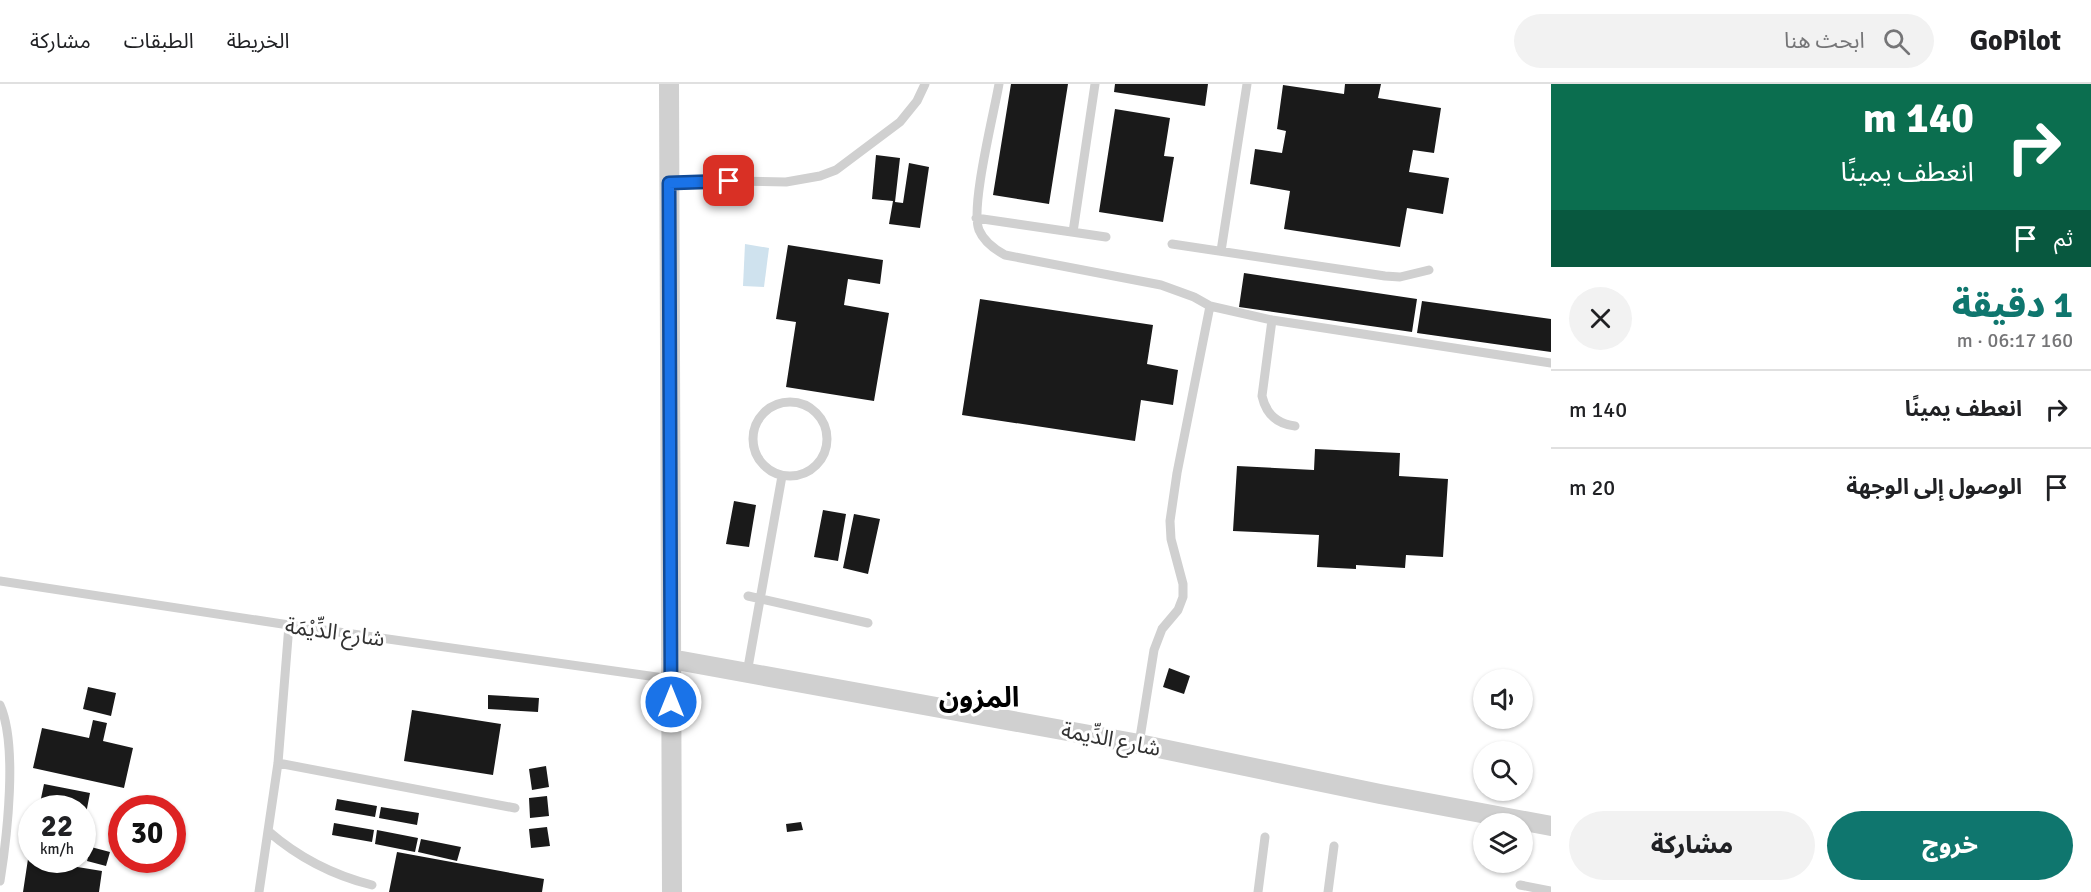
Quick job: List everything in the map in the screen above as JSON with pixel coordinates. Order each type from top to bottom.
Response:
[{"type":"street","points":[[669,84],[672,892]]},
{"type":"street","name":"شارع الدِّيمة","points":[[671,659],[1139,744],[1380,794],[1551,826]]},
{"type":"lane","points":[[669,183],[803,181],[836,170],[900,122],[917,101],[925,84]]},
{"type":"lane","points":[[999,84],[976,218],[985,240],[1005,255],[1161,285],[1186,293],[1210,306],[1272,320],[1551,363]]},
{"type":"lane","points":[[1073,232],[1095,84]]},
{"type":"lane","points":[[1221,252],[1247,84]]},
{"type":"lane","points":[[976,218],[1106,237]]},
{"type":"lane","points":[[1172,244],[1385,276],[1400,277],[1429,270]]},
{"type":"lane","points":[[1139,744],[1154,650],[1162,629],[1178,610],[1183,597],[1183,584],[1171,539],[1170,521],[1177,473],[1210,306]]},
{"type":"lane","points":[[1272,320],[1262,396],[1264,406],[1277,421],[1295,426]]},
{"type":"lane","points":[[793,402],[804,405],[822,418],[828,440],[826,451],[814,469],[804,475],[782,476],[763,465],[756,456],[753,434],[757,423],[772,407],[793,402]]},
{"type":"lane","points":[[747,673],[782,476]]},
{"type":"lane","name":"شارع الدِّيْمَة","points":[[0,581],[671,679]]},
{"type":"lane","points":[[748,596],[868,623]]},
{"type":"lane","points":[[259,892],[278,763],[289,625]]},
{"type":"lane","points":[[0,705],[8,734],[9,756],[8,823],[0,881]]},
{"type":"lane","points":[[278,763],[515,808]]},
{"type":"lane","points":[[268,831],[316,866],[372,885]]},
{"type":"lane","points":[[1258,892],[1265,837]]},
{"type":"lane","points":[[1328,892],[1334,846]]},
{"type":"lane","points":[[1520,885],[1551,891]]},
{"type":"water","points":[[745,244],[769,248],[764,287],[743,286]]},
{"type":"building","points":[[1011,84],[1068,84],[1049,204],[993,195]]},
{"type":"building","points":[[1115,84],[1208,84],[1205,106],[1114,92]]},
{"type":"building","points":[[1345,84],[1381,84],[1378,98],[1441,108],[1434,153],[1413,150],[1409,172],[1449,178],[1443,214],[1407,208],[1400,247],[1284,229],[1290,191],[1250,184],[1255,149],[1282,153],[1286,131],[1277,129],[1283,85],[1344,94]]},
{"type":"building","points":[[1115,109],[1170,118],[1164,156],[1174,157],[1163,222],[1099,212]]},
{"type":"building","points":[[876,155],[900,158],[895,202],[903,203],[909,163],[929,167],[920,228],[889,224],[893,201],[872,199]]},
{"type":"building","points":[[788,245],[883,260],[880,284],[848,279],[844,305],[889,313],[874,401],[786,387],[796,322],[776,319]]},
{"type":"building","points":[[1244,273],[1417,299],[1412,332],[1239,307]]},
{"type":"building","points":[[980,299],[1153,325],[1147,364],[1178,370],[1173,405],[1141,400],[1135,441],[962,415]]},
{"type":"building","points":[[1422,301],[1551,319],[1551,352],[1417,333]]},
{"type":"building","points":[[1315,449],[1400,453],[1399,476],[1448,479],[1443,557],[1406,555],[1405,568],[1356,565],[1356,569],[1317,567],[1319,535],[1233,531],[1237,466],[1314,470]]},
{"type":"building","points":[[734,501],[756,505],[749,547],[726,544]]},
{"type":"building","points":[[823,510],[846,514],[838,561],[814,557]]},
{"type":"building","points":[[854,514],[880,519],[868,574],[843,568]]},
{"type":"building","points":[[1169,668],[1190,676],[1184,694],[1163,687]]},
{"type":"building","points":[[88,687],[116,693],[111,716],[83,709]]},
{"type":"building","points":[[488,695],[539,698],[538,712],[488,709]]},
{"type":"building","points":[[412,710],[501,724],[493,775],[404,761]]},
{"type":"building","points":[[93,720],[107,723],[103,741],[133,748],[124,788],[33,768],[42,728],[89,738]]},
{"type":"building","points":[[546,766],[549,787],[532,790],[529,769]]},
{"type":"building","points":[[44,784],[90,793],[90,795],[42,795]]},
{"type":"building","points":[[547,796],[549,816],[530,818],[529,798]]},
{"type":"building","points":[[337,799],[377,806],[375,817],[335,810]]},
{"type":"building","points":[[381,807],[419,813],[417,825],[379,818]]},
{"type":"building","points":[[801,822],[803,830],[787,832],[786,824]]},
{"type":"building","points":[[334,823],[374,830],[372,842],[332,835]]},
{"type":"building","points":[[547,827],[550,846],[531,848],[529,829]]},
{"type":"building","points":[[377,830],[418,838],[415,852],[375,844]]},
{"type":"building","points":[[421,839],[461,847],[457,861],[418,852]]},
{"type":"building","points":[[96,848],[108,851],[106,866],[96,863]]},
{"type":"building","points":[[397,852],[544,879],[542,892],[389,892]]},
{"type":"building","points":[[96,870],[102,871],[99,892],[23,892],[26,873],[96,873]]},
{"type":"district","name":"المزون","points":[[979,698]]},
{"type":"route","points":[[671,702],[669,183],[729,181]]}]
